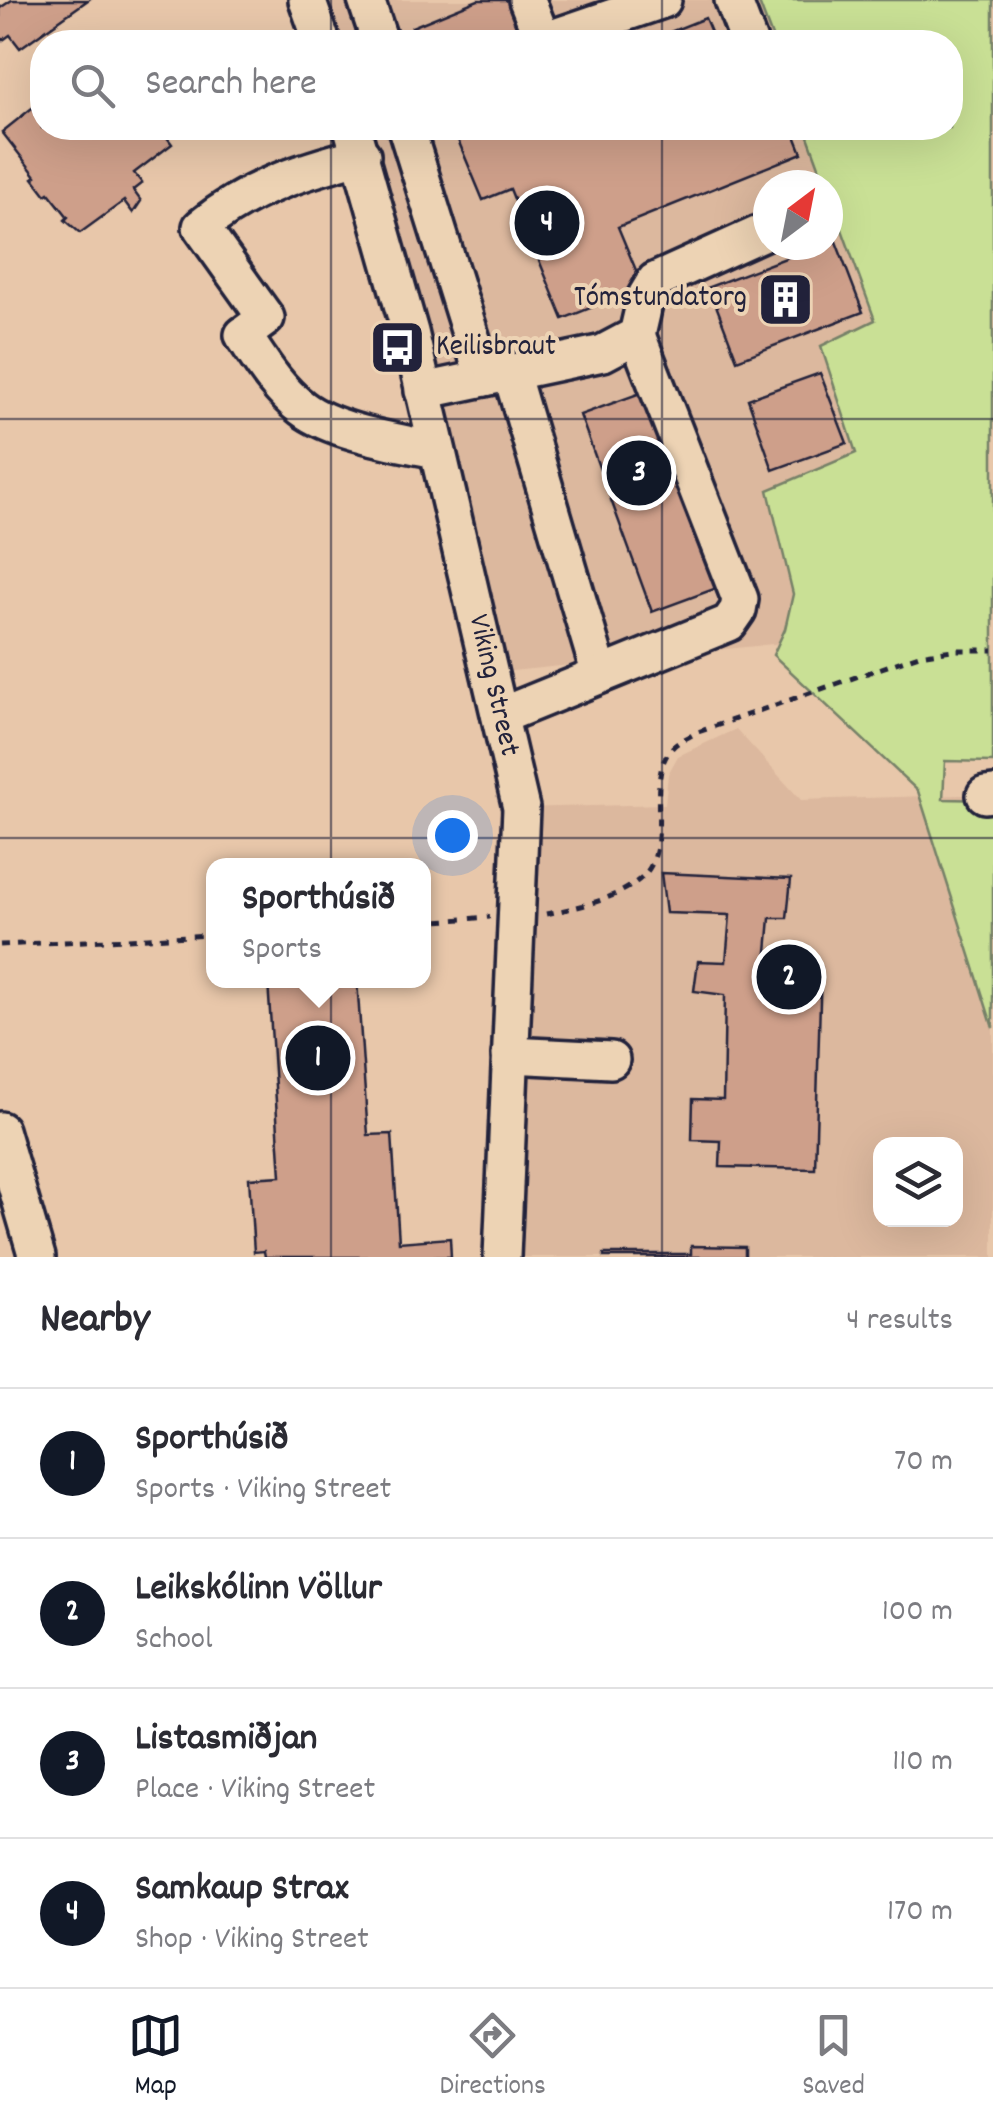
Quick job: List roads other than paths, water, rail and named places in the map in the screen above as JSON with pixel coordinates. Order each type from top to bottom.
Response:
[{"type":"street","points":[[306,0],[317,30]]},
{"type":"street","points":[[366,0],[376,30]]},
{"type":"street","points":[[527,0],[538,30]]},
{"type":"street","points":[[577,30],[663,0]]},
{"type":"street","points":[[733,0],[744,30]]},
{"type":"street","points":[[410,140],[498,375],[600,675]]},
{"type":"street","points":[[357,141],[228,204],[201,227],[266,318],[242,335],[275,380],[304,410],[360,434],[436,450]]},
{"type":"street","name":"Viking Street","points":[[357,141],[424,391],[521,808],[502,1257]]},
{"type":"street","points":[[500,716],[728,622],[738,610],[740,599],[637,335],[646,296],[656,281],[753,237]]},
{"type":"street","points":[[424,391],[603,353],[637,335]]},
{"type":"street","points":[[510,1055],[611,1060]]},
{"type":"street","points":[[0,1130],[37,1257]]},
{"type":"place","name":"Samkaup Strax","points":[[547,223]]},
{"type":"place","name":"Tómstundatorg","points":[[786,299]]},
{"type":"place","name":"Keilisbraut","points":[[397,348]]},
{"type":"place","name":"Listasmiðjan","points":[[639,473]]},
{"type":"place","name":"Leikskólinn Völlur","points":[[789,977]]},
{"type":"place","name":"Sporthúsið","points":[[318,1058]]}]
